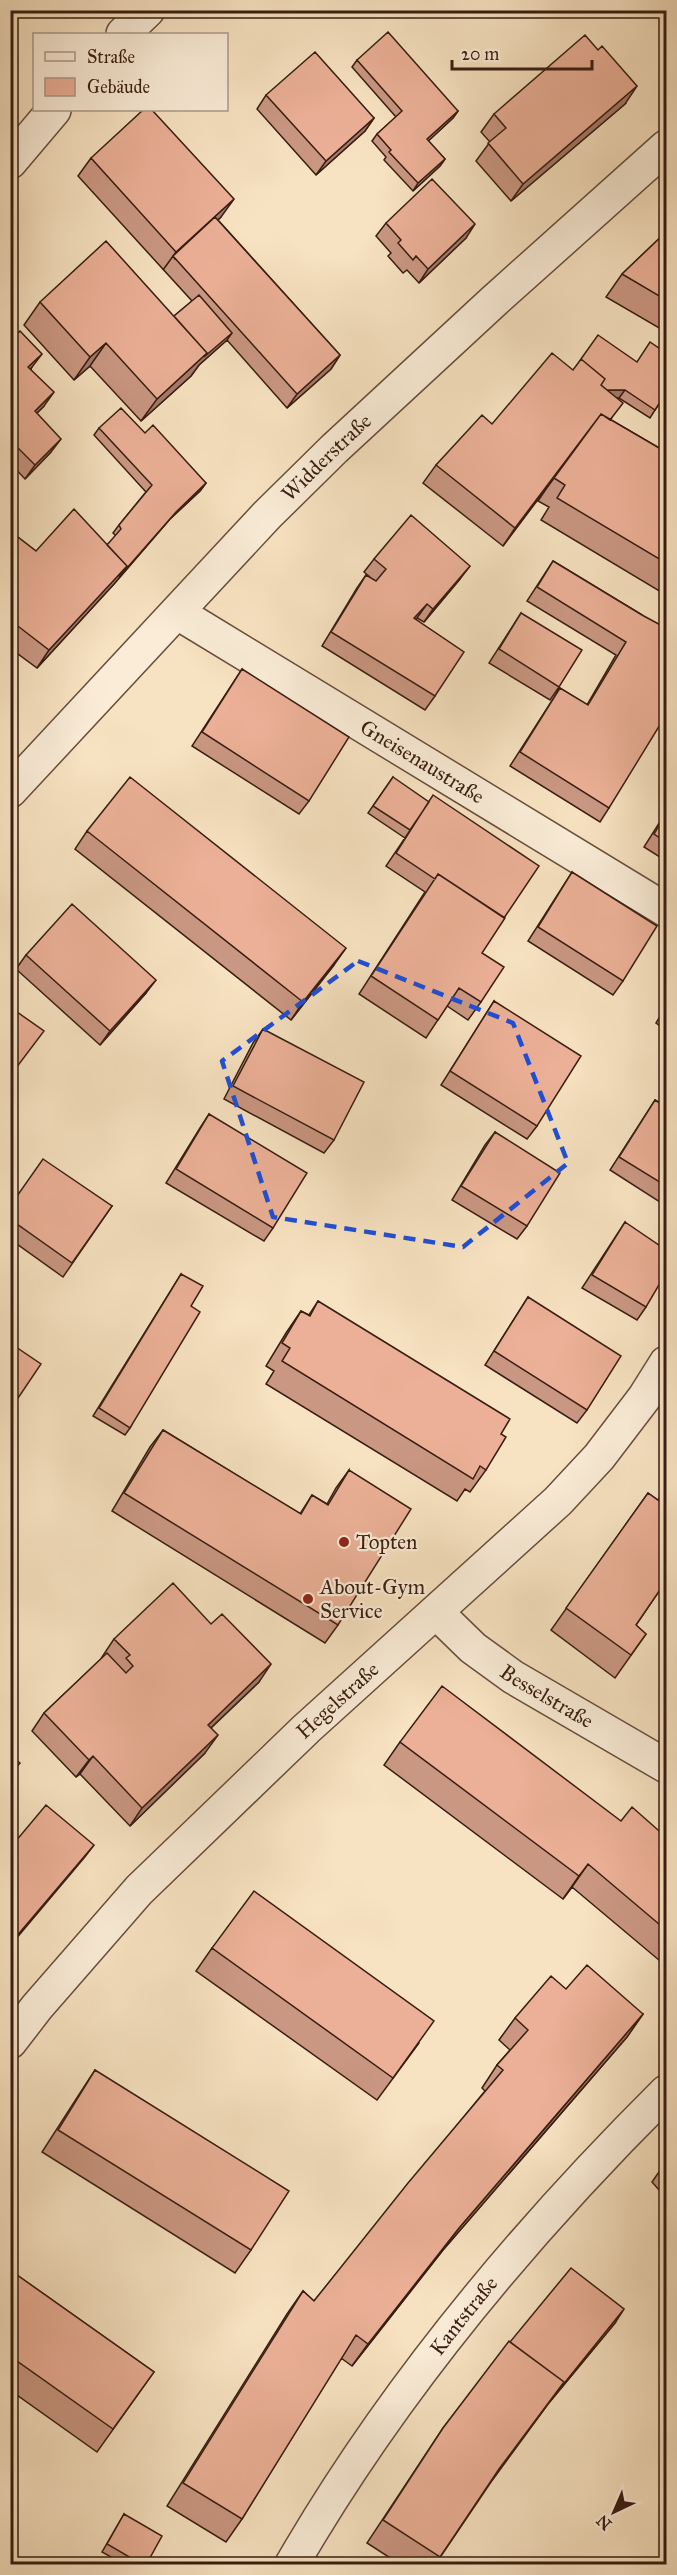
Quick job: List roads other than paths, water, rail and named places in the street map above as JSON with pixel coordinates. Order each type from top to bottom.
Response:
[{"type":"street","points":[[124,33],[148,10]]},
{"type":"street","points":[[10,162],[53,111]]},
{"type":"street","name":"Widderstraße","points":[[10,791],[267,515],[380,404],[666,147]]},
{"type":"street","name":"Gneisenaustraße","points":[[178,613],[666,910]]},
{"type":"street","name":"Hegelstraße","points":[[10,2042],[37,2007],[139,1890],[306,1729],[558,1501],[599,1457],[644,1398],[666,1363]]},
{"type":"street","name":"Besselstraße","points":[[436,1612],[473,1648],[513,1677],[666,1766]]},
{"type":"street","name":"Kantstraße","points":[[292,2565],[313,2527],[393,2406],[532,2236],[666,2092]]},
{"type":"place","name":"Topten","points":[[344,1542]]},
{"type":"place","name":"About-Gym Service","points":[[308,1599]]}]
